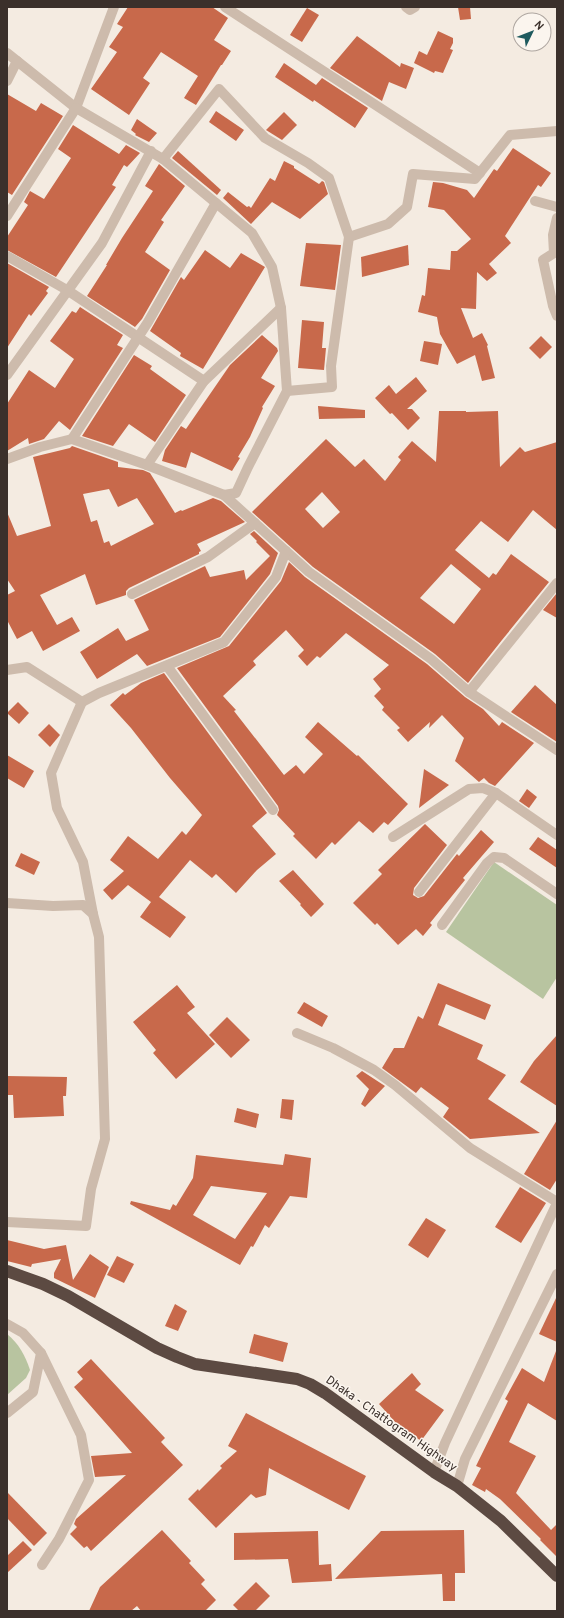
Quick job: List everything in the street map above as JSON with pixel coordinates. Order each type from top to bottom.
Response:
[{"type":"highway","name":"Dhaka - Chattogram Highway","points":[[7,1271],[43,1284],[68,1296],[177,1358],[195,1364],[297,1380],[310,1384],[325,1392],[434,1472],[457,1486],[501,1520],[557,1576]]},
{"type":"street","points":[[7,216],[76,108],[114,7]]},
{"type":"street","points":[[225,7],[480,173]]},
{"type":"street","points":[[406,7],[410,10],[414,7]]},
{"type":"street","points":[[7,53],[76,108],[163,160],[252,233],[272,267],[281,308],[287,391],[236,493],[224,495]]},
{"type":"street","points":[[7,82],[17,61]]},
{"type":"street","points":[[163,160],[219,89],[265,138],[308,163],[329,178],[349,237],[331,366],[332,387],[287,391]]},
{"type":"street","points":[[349,237],[388,224],[407,207],[414,174],[475,179],[510,135],[557,131]]},
{"type":"street","points":[[7,375],[102,243],[151,152]]},
{"type":"street","points":[[535,201],[557,206]]},
{"type":"street","points":[[72,439],[138,337],[216,203]]},
{"type":"street","points":[[557,219],[553,235],[554,253],[543,260],[553,306],[557,316]]},
{"type":"street","points":[[7,256],[67,290],[204,381]]},
{"type":"street","points":[[147,465],[204,381],[281,308]]},
{"type":"street","points":[[7,458],[40,447],[72,439],[147,465],[224,495],[309,572],[431,659],[469,692],[557,750]]},
{"type":"street","points":[[132,594],[208,557],[256,523]]},
{"type":"street","points":[[7,1222],[86,1226],[91,1189],[105,1140],[99,937],[83,862],[57,808],[51,773],[82,702],[99,693],[224,642],[276,577],[286,551]]},
{"type":"street","points":[[469,692],[557,582]]},
{"type":"street","points":[[167,666],[273,810]]},
{"type":"street","points":[[7,670],[27,667],[82,702]]},
{"type":"street","points":[[393,837],[469,789],[483,788],[496,794],[557,835]]},
{"type":"street","points":[[420,892],[496,794]]},
{"type":"street","points":[[442,925],[487,863],[494,857],[504,858],[557,894]]},
{"type":"street","points":[[7,903],[53,906],[83,905],[93,914]]},
{"type":"street","points":[[297,1033],[334,1048],[374,1070],[395,1085],[470,1148],[557,1202],[445,1443],[434,1472]]},
{"type":"street","points":[[457,1486],[465,1459],[557,1274]]},
{"type":"street","points":[[7,1324],[23,1334],[40,1352],[81,1435],[89,1480],[59,1539],[42,1565]]},
{"type":"street","points":[[7,1413],[33,1392],[40,1352]]},
{"type":"green space","points":[[494,862],[557,905],[557,977],[543,999],[446,932]]},
{"type":"green space","points":[[7,1334],[21,1350],[30,1370],[26,1378],[7,1395]]},
{"type":"building","points":[[128,7],[212,7],[228,18],[214,40],[231,51],[196,105],[184,98],[198,76],[161,52],[143,78],[150,83],[129,115],[91,89],[117,52],[109,47],[123,27],[117,24]]},
{"type":"building","points":[[458,7],[470,7],[471,19],[460,20]]},
{"type":"building","points":[[307,8],[319,15],[302,42],[290,35]]},
{"type":"building","points":[[438,31],[453,38],[453,43],[450,49],[453,50],[443,73],[435,71],[434,73],[414,63],[419,51],[427,55]]},
{"type":"building","points":[[357,36],[400,67],[401,63],[414,68],[406,89],[389,82],[382,101],[330,68]]},
{"type":"building","points":[[284,63],[316,85],[322,78],[368,108],[355,128],[314,100],[313,102],[275,77]]},
{"type":"building","points":[[7,94],[36,111],[41,103],[63,116],[12,195],[7,192]]},
{"type":"building","points":[[216,111],[244,130],[236,141],[209,122]]},
{"type":"building","points":[[284,112],[297,125],[282,140],[266,130]]},
{"type":"building","points":[[137,119],[157,133],[149,142],[135,135],[136,134],[131,130]]},
{"type":"building","points":[[73,125],[119,154],[126,145],[140,153],[127,167],[124,165],[112,185],[116,187],[56,277],[7,250],[7,237],[28,205],[24,202],[30,191],[44,199],[71,158],[58,149]]},
{"type":"building","points":[[513,148],[551,173],[541,187],[538,185],[505,236],[511,243],[489,264],[497,273],[487,281],[477,272],[476,309],[461,308],[473,338],[482,333],[488,345],[495,378],[482,381],[475,355],[457,364],[440,334],[437,317],[418,312],[422,295],[425,296],[428,268],[450,270],[451,251],[457,251],[471,239],[444,210],[428,207],[433,182],[443,183],[467,190],[474,198],[494,169],[497,171]]},
{"type":"building","points":[[178,151],[221,190],[217,195],[172,158]]},
{"type":"building","points":[[284,161],[294,166],[294,168],[319,184],[322,181],[324,182],[328,194],[300,219],[272,202],[251,224],[223,198],[228,192],[247,207],[249,206],[251,208],[270,178],[275,181]]},
{"type":"building","points":[[159,164],[185,186],[161,220],[164,222],[145,252],[170,270],[142,319],[135,327],[87,296],[122,238],[153,191],[145,186]]},
{"type":"building","points":[[306,243],[341,245],[335,290],[300,286]]},
{"type":"building","points":[[408,245],[409,265],[362,277],[361,257]]},
{"type":"building","points":[[205,250],[230,268],[241,253],[265,267],[203,369],[180,356],[181,353],[150,331],[181,277],[184,280]]},
{"type":"building","points":[[7,263],[49,287],[46,291],[48,293],[31,316],[29,314],[7,348]]},
{"type":"building","points":[[80,307],[123,335],[117,345],[123,348],[70,430],[59,421],[44,439],[29,444],[28,438],[7,451],[7,404],[29,370],[55,388],[74,359],[50,341],[72,311],[76,313]]},
{"type":"building","points":[[302,320],[324,322],[322,348],[326,348],[324,370],[298,368]]},
{"type":"building","points":[[262,335],[277,348],[278,351],[261,378],[275,386],[262,407],[263,408],[250,437],[238,457],[240,458],[232,471],[191,452],[186,468],[162,461],[165,450],[181,426],[186,429],[230,365]]},
{"type":"building","points":[[541,336],[552,347],[540,359],[529,348]]},
{"type":"building","points":[[424,341],[442,344],[438,365],[420,361]]},
{"type":"building","points":[[134,355],[152,366],[150,369],[186,395],[155,442],[129,424],[113,446],[82,436]]},
{"type":"building","points":[[416,377],[427,391],[407,409],[412,409],[420,418],[408,430],[375,398],[389,385],[396,394]]},
{"type":"building","points":[[318,406],[365,410],[365,418],[319,419]]},
{"type":"building","points":[[439,411],[498,411],[500,467],[520,447],[525,452],[557,442],[557,530],[533,510],[508,542],[481,521],[455,550],[489,578],[493,573],[496,575],[511,554],[549,582],[468,683],[435,654],[313,567],[252,512],[326,439],[355,467],[364,459],[385,481],[401,460],[398,457],[412,441],[436,462]],"holes":[[[322,492],[340,512],[323,528],[305,509]],[[451,564],[481,589],[454,624],[420,598]]]},
{"type":"building","points":[[72,446],[118,462],[118,467],[143,470],[150,473],[175,513],[213,498],[221,501],[245,522],[197,544],[201,551],[199,554],[129,588],[126,591],[126,595],[96,605],[85,574],[40,595],[57,625],[72,617],[80,631],[43,651],[32,631],[17,639],[7,620],[7,595],[15,591],[7,579],[7,512],[17,536],[51,526],[33,457],[70,448]],"holes":[[[109,489],[118,507],[137,498],[154,524],[111,546],[109,541],[104,543],[97,520],[91,522],[83,494]]]},
{"type":"building","points":[[254,531],[278,553],[270,574],[220,637],[147,666],[137,654],[97,679],[80,652],[118,628],[126,641],[149,630],[134,600],[205,566],[210,577],[244,570],[246,580],[270,556],[250,534]]},
{"type":"building","points":[[289,562],[305,577],[427,664],[465,697],[483,709],[499,726],[502,722],[534,743],[495,786],[484,778],[479,782],[455,761],[464,738],[442,715],[429,728],[430,722],[408,742],[397,730],[400,728],[382,710],[384,707],[374,696],[381,689],[373,679],[389,665],[346,633],[320,658],[317,656],[307,666],[298,656],[304,650],[286,630],[253,661],[256,665],[223,696],[236,710],[234,711],[284,775],[296,765],[304,774],[323,754],[305,737],[318,722],[357,756],[358,755],[408,804],[388,825],[384,822],[373,833],[359,821],[335,845],[332,842],[316,859],[293,836],[295,834],[277,815],[279,810],[278,806],[177,668],[229,646],[281,581]]},
{"type":"building","points":[[557,593],[557,618],[543,610]]},
{"type":"building","points":[[164,673],[267,813],[252,826],[276,854],[257,870],[236,893],[216,874],[212,878],[190,860],[159,897],[186,917],[170,938],[140,917],[151,902],[128,885],[112,900],[103,890],[124,871],[110,860],[128,836],[158,859],[182,831],[186,835],[202,815],[170,778],[131,728],[110,705],[123,693],[125,695],[141,683]]},
{"type":"building","points":[[535,685],[557,705],[557,742],[511,712]]},
{"type":"building","points":[[18,702],[29,713],[19,724],[7,713]]},
{"type":"building","points":[[49,724],[60,735],[50,747],[38,735]]},
{"type":"building","points":[[7,755],[34,771],[24,788],[7,778]]},
{"type":"building","points":[[424,769],[449,785],[419,808]]},
{"type":"building","points":[[527,789],[537,797],[529,808],[519,801]]},
{"type":"building","points":[[425,824],[447,845],[414,888],[413,895],[418,898],[424,896],[457,854],[459,856],[481,830],[494,842],[463,878],[465,880],[430,923],[432,925],[423,936],[416,929],[398,945],[377,923],[375,925],[353,903],[382,874],[378,870]]},
{"type":"building","points":[[538,837],[557,850],[557,868],[529,849]]},
{"type":"building","points":[[21,853],[40,862],[34,875],[15,866]]},
{"type":"building","points":[[293,870],[324,904],[311,917],[279,881]]},
{"type":"building","points":[[438,983],[491,1005],[485,1020],[446,1004],[438,1025],[483,1045],[477,1059],[506,1075],[488,1099],[540,1133],[470,1139],[443,1117],[449,1108],[421,1087],[416,1093],[382,1068],[394,1048],[404,1048],[418,1016],[423,1019]]},
{"type":"building","points":[[177,985],[195,1007],[187,1013],[215,1044],[176,1079],[153,1053],[156,1050],[133,1022]]},
{"type":"building","points":[[304,1002],[328,1016],[322,1027],[297,1013]]},
{"type":"building","points":[[227,1017],[250,1040],[231,1058],[209,1035]]},
{"type":"building","points":[[557,1035],[557,1106],[520,1082],[534,1061]]},
{"type":"building","points":[[362,1071],[385,1086],[365,1107],[361,1104],[369,1089],[356,1076]]},
{"type":"building","points":[[7,1076],[67,1077],[66,1096],[63,1096],[64,1116],[14,1118],[13,1095],[7,1095]]},
{"type":"building","points":[[282,1099],[294,1100],[292,1120],[280,1118]]},
{"type":"building","points":[[237,1108],[259,1114],[256,1128],[234,1122]]},
{"type":"building","points":[[557,1120],[557,1179],[550,1190],[524,1174]]},
{"type":"building","points":[[285,1154],[311,1158],[307,1198],[290,1196],[269,1228],[265,1225],[253,1247],[251,1246],[240,1265],[130,1204],[131,1201],[170,1210],[173,1204],[176,1206],[193,1178],[196,1155],[283,1165]],"holes":[[[211,1186],[267,1193],[235,1239],[193,1215]]]},
{"type":"building","points":[[520,1187],[546,1203],[521,1243],[495,1227]]},
{"type":"building","points":[[426,1218],[446,1230],[428,1258],[408,1245]]},
{"type":"building","points":[[7,1240],[44,1249],[66,1245],[73,1280],[90,1254],[109,1267],[95,1298],[54,1278],[54,1273],[61,1259],[32,1264],[31,1267],[7,1261]]},
{"type":"building","points":[[117,1256],[134,1264],[124,1283],[107,1275]]},
{"type":"building","points":[[557,1296],[557,1342],[539,1334]]},
{"type":"building","points":[[175,1304],[187,1311],[178,1331],[165,1326]]},
{"type":"building","points":[[254,1334],[288,1343],[283,1362],[249,1353]]},
{"type":"building","points":[[556,1351],[557,1421],[528,1403],[509,1442],[536,1456],[516,1493],[551,1530],[557,1524],[557,1557],[540,1540],[541,1539],[500,1499],[486,1489],[485,1492],[472,1485],[481,1468],[476,1466],[508,1401],[505,1399],[522,1368],[544,1382]]},
{"type":"building","points":[[91,1359],[165,1438],[161,1442],[183,1465],[91,1551],[87,1546],[84,1548],[70,1534],[77,1527],[74,1524],[76,1519],[126,1475],[95,1477],[91,1456],[132,1453],[74,1387],[83,1379],[77,1372]]},
{"type":"building","points":[[412,1373],[421,1384],[415,1390],[444,1410],[421,1441],[396,1423],[379,1404]]},
{"type":"building","points":[[246,1413],[366,1476],[349,1510],[269,1468],[266,1495],[256,1498],[251,1494],[216,1528],[188,1499],[198,1489],[199,1491],[222,1468],[220,1466],[237,1451],[228,1446]]},
{"type":"building","points":[[7,1492],[47,1533],[34,1546],[7,1518]]},
{"type":"building","points":[[162,1530],[191,1561],[189,1563],[205,1580],[201,1584],[216,1600],[205,1611],[141,1611],[137,1606],[131,1611],[89,1611],[100,1587]]},
{"type":"building","points":[[464,1530],[465,1573],[455,1573],[455,1601],[443,1601],[442,1574],[335,1579],[381,1531]]},
{"type":"building","points":[[318,1531],[319,1565],[331,1564],[332,1581],[292,1583],[288,1559],[234,1560],[234,1533]]},
{"type":"building","points":[[23,1541],[32,1550],[7,1573],[7,1556]]},
{"type":"building","points":[[256,1582],[270,1596],[255,1611],[239,1611],[233,1605]]}]
